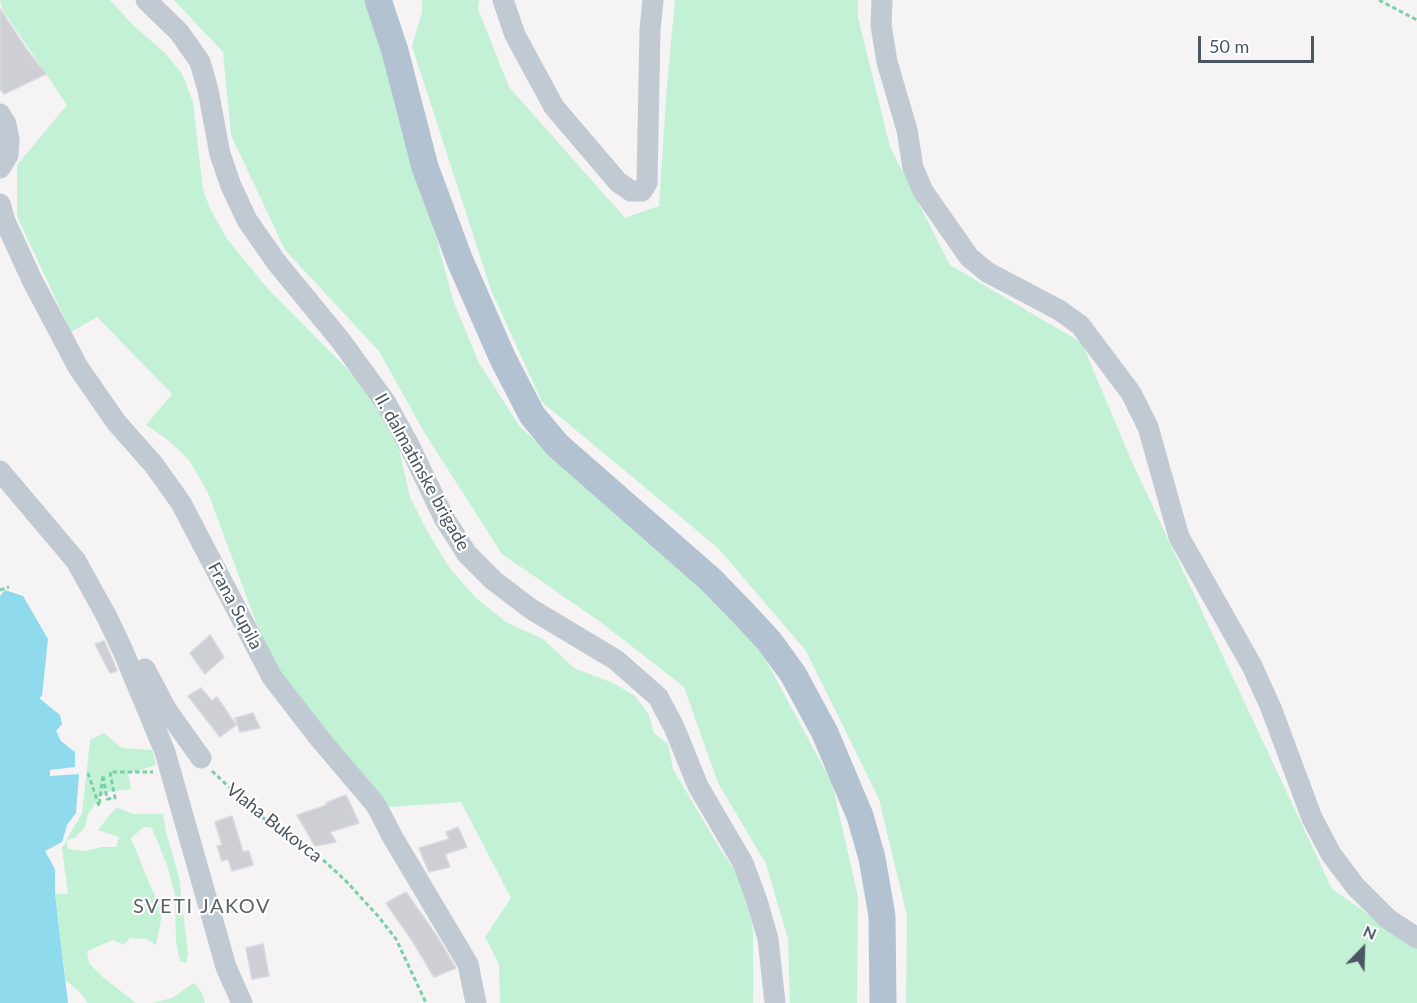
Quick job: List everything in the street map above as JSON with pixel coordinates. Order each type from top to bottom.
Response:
[{"type":"main road","points":[[378,0],[395,51],[425,167],[456,251],[503,359],[532,415],[557,445],[711,580],[769,641],[793,674],[825,733],[860,816],[872,858],[882,916],[883,1003]]},
{"type":"street","name":"II. dalmatinske brigade","points":[[146,0],[179,32],[200,62],[208,90],[220,154],[231,186],[247,220],[386,403],[410,445],[444,518],[467,554],[493,580],[531,609],[616,660],[658,697],[674,727],[698,786],[743,863],[768,939],[775,1003]]},
{"type":"street","points":[[503,0],[515,35],[554,107],[618,182],[631,191],[642,191],[647,183],[650,30],[653,0]]},
{"type":"street","points":[[882,0],[881,25],[887,62],[908,130],[913,168],[923,191],[969,257],[987,272],[1059,310],[1080,325],[1131,393],[1148,427],[1179,537],[1252,666],[1271,708],[1312,818],[1331,854],[1355,886],[1388,919],[1417,938]]},
{"type":"street","points":[[0,114],[6,124],[9,155],[0,168]]},
{"type":"street","name":"Frana Supila","points":[[0,204],[5,221],[32,280],[78,367],[116,422],[154,465],[181,503],[272,677],[320,739],[376,805],[415,877],[468,964],[476,1003]]},
{"type":"street","points":[[0,471],[76,561],[120,645],[165,752],[226,967],[242,1003]]},
{"type":"street","points":[[120,645],[139,656],[166,710],[201,758]]},
{"type":"path","points":[[1379,0],[1417,20]]},
{"type":"path","points":[[0,590],[9,587]]},
{"type":"path","name":"Vlaha Bukovca","points":[[201,758],[221,781],[259,815],[321,858],[345,880],[396,939],[426,1003]]},
{"type":"path","points":[[88,773],[99,806],[104,775],[107,799],[115,798],[110,772],[154,772]]},
{"type":"green space","points":[[0,0],[110,0],[132,24],[166,54],[182,74],[193,102],[203,189],[210,209],[227,239],[269,290],[381,403],[399,449],[410,497],[449,567],[476,598],[506,622],[543,639],[574,668],[613,683],[635,696],[649,715],[654,733],[668,744],[673,769],[738,875],[748,902],[753,930],[753,1003],[500,1003],[499,964],[485,937],[511,898],[461,802],[389,807],[290,694],[261,635],[208,493],[189,460],[168,440],[146,425],[172,394],[97,317],[71,332],[17,216],[17,165],[67,105],[2,9]]},
{"type":"green space","points":[[174,0],[364,0],[398,96],[453,300],[479,363],[520,427],[692,578],[755,640],[832,783],[858,897],[857,1003],[790,1003],[788,939],[766,864],[718,783],[684,687],[602,623],[502,554],[424,432],[379,351],[285,250],[231,135],[223,52]]},
{"type":"green space","points":[[422,0],[479,0],[478,9],[509,87],[625,218],[659,206],[675,0],[858,0],[858,17],[890,147],[950,265],[1082,343],[1131,460],[1332,889],[1417,948],[1417,1003],[906,1003],[907,916],[879,799],[806,651],[718,548],[542,402],[491,290],[412,46],[422,12]]},
{"type":"green space","points":[[104,733],[122,748],[152,750],[156,765],[128,774],[131,789],[107,792],[98,799],[88,814],[85,827],[75,838],[67,840],[68,849],[85,851],[116,847],[119,837],[98,830],[116,807],[133,814],[163,814],[179,877],[188,953],[186,963],[180,961],[176,942],[175,894],[167,865],[152,828],[144,827],[131,838],[152,890],[163,909],[156,945],[147,939],[130,938],[124,945],[113,940],[87,951],[89,963],[136,1003],[88,1003],[78,990],[66,981],[55,894],[68,894],[62,848],[82,813],[90,740]]},
{"type":"green space","points":[[194,983],[202,993],[205,1003],[152,1003],[172,998]]},
{"type":"water","points":[[5,590],[23,596],[48,639],[42,696],[39,698],[60,715],[62,724],[56,731],[61,741],[75,752],[75,767],[50,770],[50,776],[79,774],[76,813],[67,825],[62,842],[45,851],[55,869],[55,894],[68,1003],[0,1003],[0,596]]},
{"type":"building","points":[[0,9],[46,74],[4,94],[0,89]]},
{"type":"building","points":[[210,635],[224,657],[205,674],[190,653]]},
{"type":"building","points":[[104,641],[117,671],[110,673],[95,644]]},
{"type":"building","points":[[201,688],[212,701],[217,697],[236,725],[220,737],[188,696]]},
{"type":"building","points":[[253,713],[260,728],[240,732],[235,718]]},
{"type":"building","points":[[346,795],[359,823],[330,832],[336,842],[315,846],[297,815],[327,805],[326,803]]},
{"type":"building","points":[[232,816],[243,852],[249,851],[253,865],[232,871],[228,859],[222,861],[217,846],[222,845],[215,822]]},
{"type":"building","points":[[458,827],[467,847],[445,854],[450,867],[429,872],[419,848],[449,839],[446,832]]},
{"type":"building","points":[[406,892],[456,968],[434,977],[386,903]]},
{"type":"building","points":[[263,944],[269,976],[252,979],[246,948]]},
{"type":"district","name":"SVETI JAKOV","points":[[202,907]]}]
